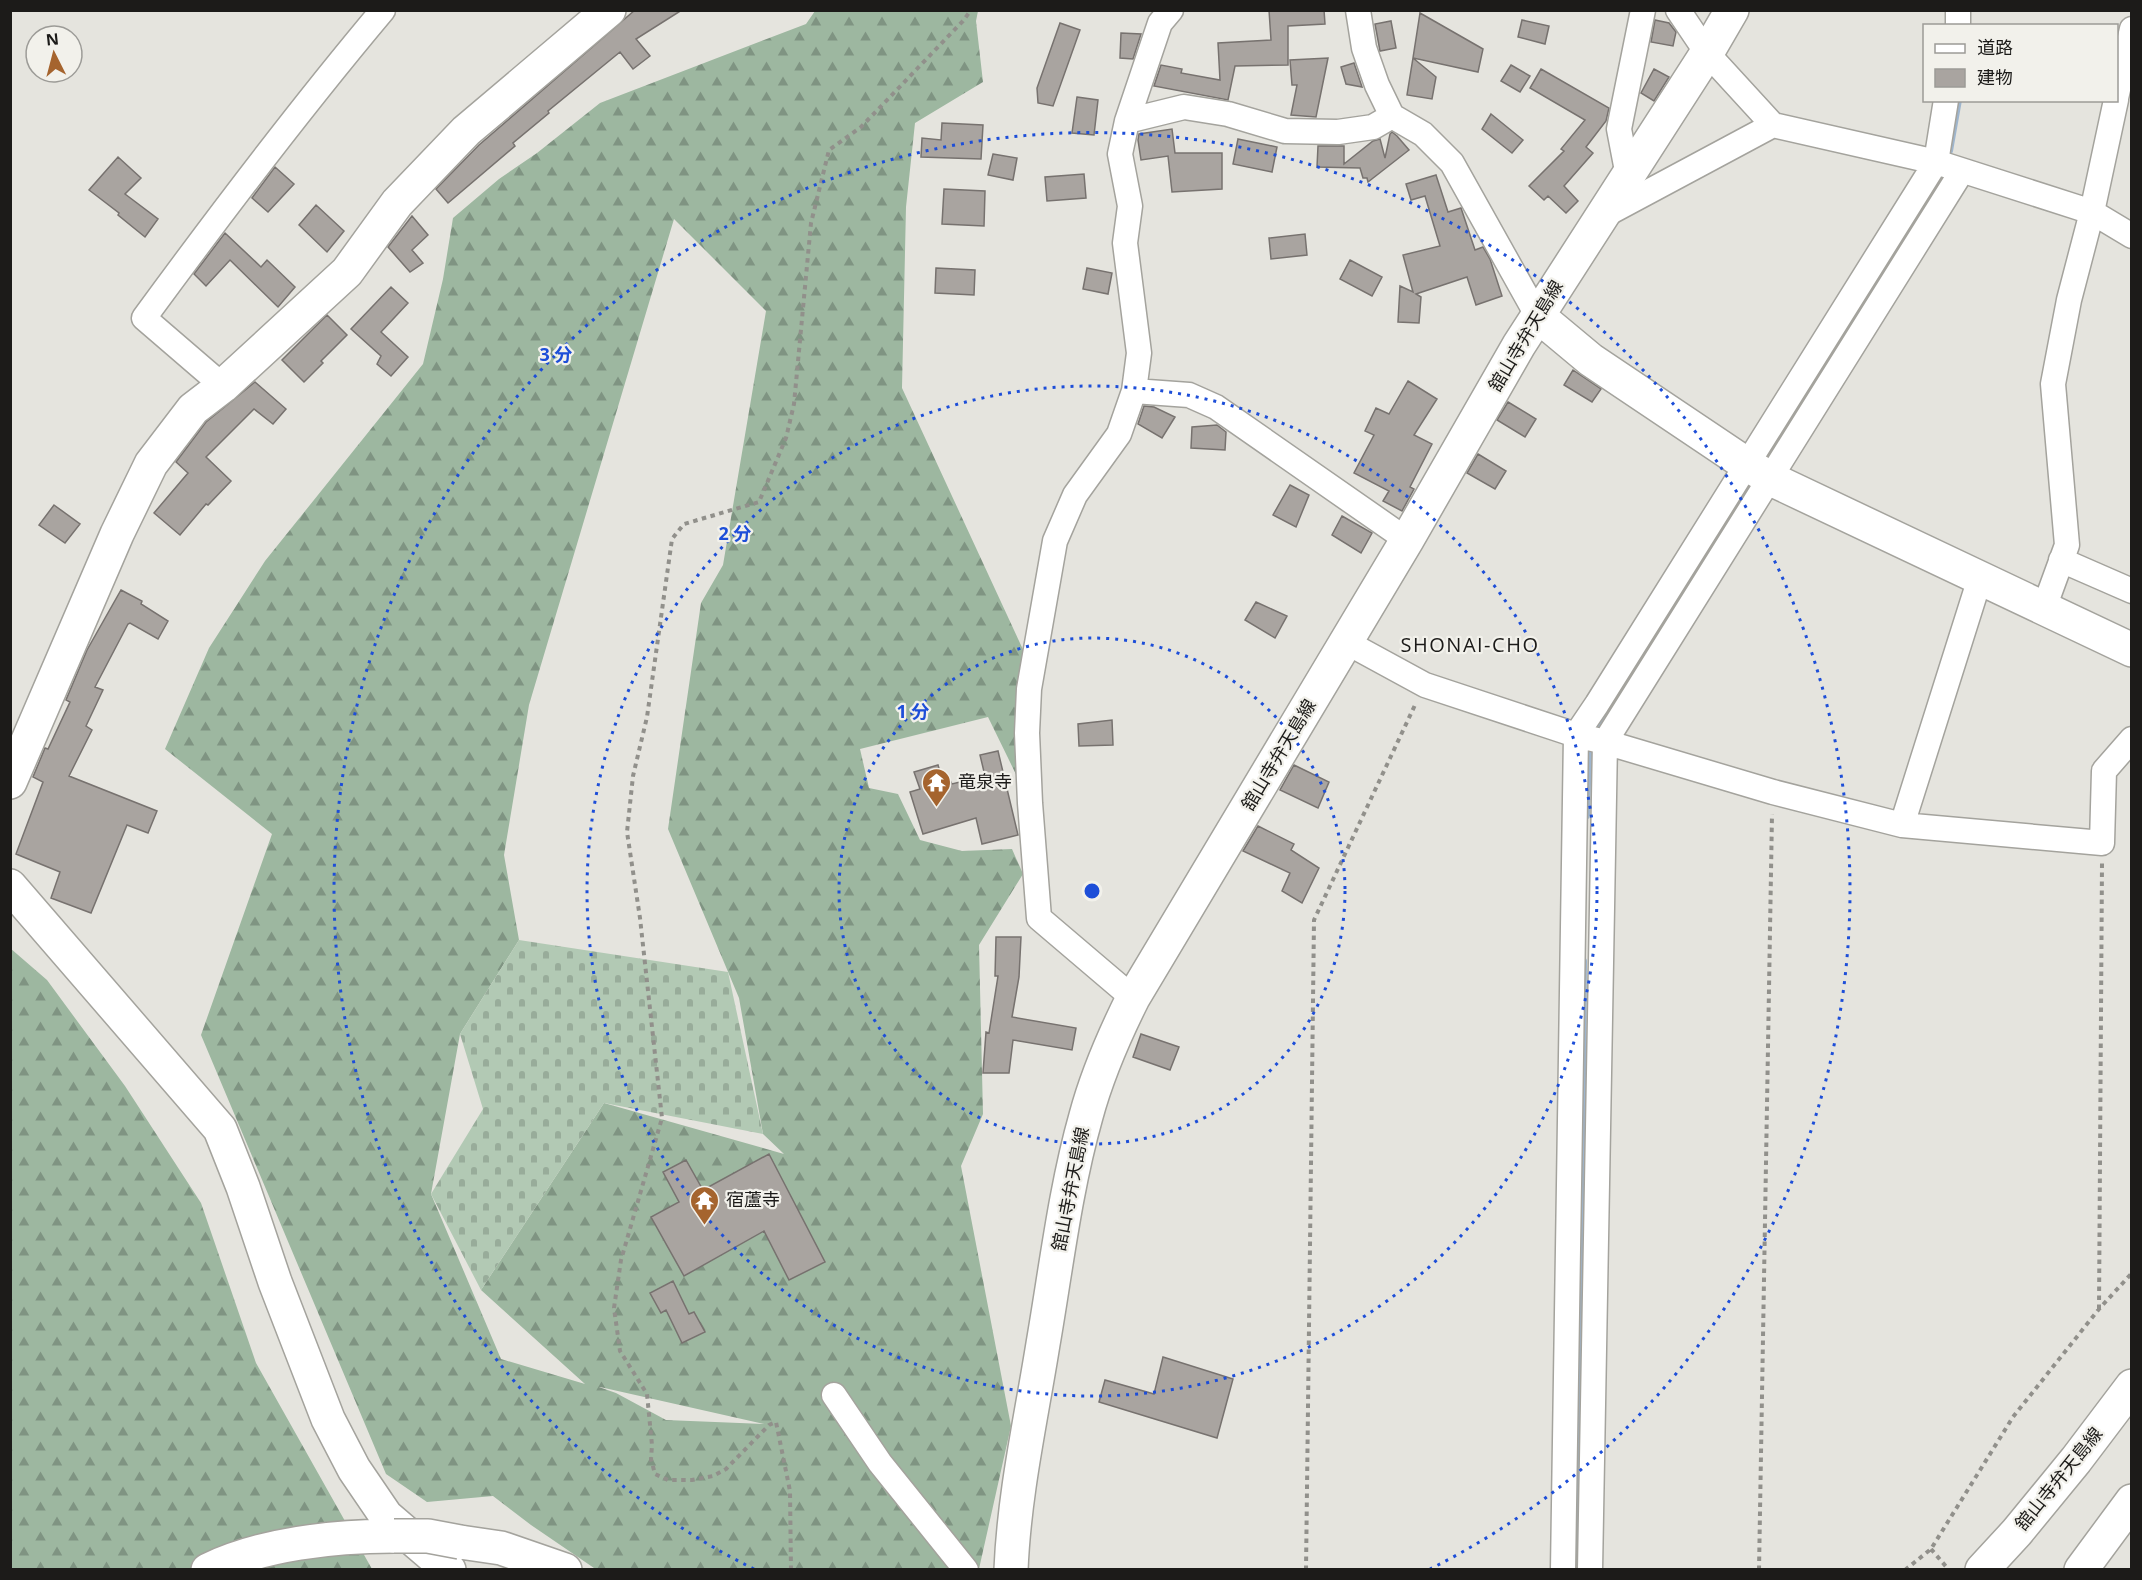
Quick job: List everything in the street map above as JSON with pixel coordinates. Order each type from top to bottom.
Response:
[{"type":"street","points":[[223,386],[144,318],[221,212],[299,111],[383,10]]},
{"type":"street","points":[[10,782],[117,534],[151,464],[193,409],[223,386],[347,272],[397,203],[466,131],[609,10]]},
{"type":"street","points":[[1133,998],[1039,918],[1028,733],[1029,689],[1055,541],[1075,495],[1119,434],[1134,391],[1139,352],[1125,243],[1130,206],[1120,154],[1127,121],[1160,23],[1170,10]]},
{"type":"street","points":[[1358,10],[1364,48],[1377,85],[1392,116],[1423,134],[1452,163],[1537,315],[1591,360],[1758,472],[2132,650]]},
{"type":"street","points":[[1628,176],[1619,129],[1643,10]]},
{"type":"street","points":[[1678,10],[1707,53],[1773,125],[1936,162],[2092,212],[2132,236]]},
{"type":"street","name":"舘山寺弁天島線","points":[[1011,1569],[1017,1499],[1078,1147],[1103,1066],[1133,998],[1407,540],[1537,315],[1707,53],[1732,10]]},
{"type":"street","points":[[2118,90],[2132,29]]},
{"type":"street","points":[[1590,1569],[1605,742],[1936,162],[1946,102]]},
{"type":"street","points":[[2044,608],[2067,545],[2053,384],[2115,102]]},
{"type":"street","points":[[1127,121],[1184,107],[1228,114],[1285,131],[1338,132],[1373,127],[1392,116]]},
{"type":"street","points":[[1600,218],[1773,125]]},
{"type":"street","points":[[1563,1569],[1576,735],[1962,171]]},
{"type":"street","points":[[1134,391],[1189,395],[1216,407],[1407,540]]},
{"type":"street","points":[[2061,560],[2132,591]]},
{"type":"street","points":[[1902,825],[1980,578]]},
{"type":"street","points":[[1346,642],[1425,685],[1576,735],[1773,792],[1902,825],[2102,843],[2104,771],[2132,739]]},
{"type":"street","points":[[10,886],[220,1129],[243,1187],[275,1282],[328,1419],[354,1469],[386,1516],[454,1556],[501,1548],[566,1569]]},
{"type":"street","name":"舘山寺弁天島線","points":[[1982,1569],[2018,1532],[2132,1386]]},
{"type":"street","points":[[834,1395],[880,1463],[966,1569]]},
{"type":"street","points":[[2081,1569],[2132,1501]]},
{"type":"street","points":[[208,1569],[231,1559],[302,1543],[365,1536],[428,1536],[454,1556]]},
{"type":"path","points":[[791,1569],[790,1491],[776,1422],[769,1425],[726,1469],[713,1476],[692,1480],[668,1480],[655,1474],[651,1458],[652,1445],[647,1394],[620,1351],[614,1308],[621,1260],[662,1118],[640,918],[627,832],[633,776],[646,717],[672,539],[684,524],[759,502],[786,438],[794,404],[811,223],[829,150],[861,127],[971,10]]},
{"type":"path","points":[[1306,1569],[1314,920],[1425,685]]},
{"type":"path","points":[[1759,1569],[1773,792]]},
{"type":"path","points":[[2099,1309],[2102,843]]},
{"type":"path","points":[[1905,1569],[1931,1549],[2013,1418],[2099,1309],[2132,1273]]},
{"type":"path","points":[[1931,1549],[1948,1569]]},
{"type":"green space","points":[[815,11],[978,11],[976,21],[983,82],[915,123],[906,207],[902,388],[1032,669],[1030,803],[988,717],[860,749],[869,788],[898,794],[920,840],[962,851],[1012,849],[1023,874],[979,945],[983,1114],[961,1166],[1011,1426],[979,1569],[594,1568],[493,1496],[427,1502],[386,1474],[201,1035],[272,834],[165,749],[209,648],[265,561],[423,364],[443,279],[453,218],[499,179],[537,153],[600,103],[806,24]],"holes":[[[674,219],[766,311],[723,565],[701,603],[668,829],[739,998],[763,1134],[784,1154],[604,1103],[481,1290],[585,1384],[501,1359],[431,1194],[460,1034],[519,940],[504,855],[529,705]],[[600,1387],[764,1424],[666,1420],[616,1393]]]},
{"type":"green space","points":[[519,940],[728,972],[763,1134],[604,1103],[481,1290],[431,1194],[483,1109],[460,1034]]},
{"type":"green space","points":[[10,948],[47,980],[125,1086],[201,1203],[256,1363],[372,1569],[11,1569]]},
{"type":"building","points":[[635,10],[682,10],[636,39],[650,56],[633,69],[620,52],[548,111],[549,113],[513,143],[515,146],[448,203],[436,189],[479,145]]},
{"type":"building","points":[[1269,10],[1324,10],[1325,24],[1288,26],[1288,65],[1235,66],[1228,100],[1154,86],[1161,65],[1182,69],[1181,73],[1220,80],[1218,43],[1271,40]]},
{"type":"building","points":[[1420,13],[1483,49],[1478,72],[1413,58]]},
{"type":"building","points":[[1522,20],[1549,26],[1545,44],[1518,37]]},
{"type":"building","points":[[1655,20],[1669,23],[1676,32],[1673,46],[1651,42]]},
{"type":"building","points":[[1391,21],[1396,48],[1380,51],[1375,24]]},
{"type":"building","points":[[1060,23],[1080,30],[1053,106],[1038,103],[1037,88]]},
{"type":"building","points":[[1121,33],[1141,34],[1133,59],[1120,58]]},
{"type":"building","points":[[1328,58],[1316,117],[1291,115],[1297,85],[1292,85],[1290,60]]},
{"type":"building","points":[[1413,58],[1436,77],[1432,99],[1407,95]]},
{"type":"building","points":[[1354,63],[1362,87],[1346,84],[1341,67]]},
{"type":"building","points":[[1511,65],[1530,76],[1520,92],[1501,81]]},
{"type":"building","points":[[1541,69],[1609,108],[1606,121],[1586,147],[1593,153],[1564,186],[1578,201],[1566,213],[1548,196],[1544,200],[1529,186],[1564,151],[1561,149],[1585,120],[1530,88]]},
{"type":"building","points":[[1654,69],[1669,77],[1654,101],[1641,93]]},
{"type":"building","points":[[1077,97],[1098,100],[1094,135],[1072,133]]},
{"type":"building","points":[[1491,114],[1523,140],[1512,153],[1482,129]]},
{"type":"building","points":[[942,123],[983,125],[981,159],[921,157],[922,138],[941,140]]},
{"type":"building","points":[[1172,129],[1175,153],[1222,153],[1222,189],[1172,192],[1168,156],[1141,160],[1139,134]]},
{"type":"building","points":[[1392,132],[1409,150],[1368,182],[1367,178],[1363,178],[1360,168],[1317,167],[1318,146],[1344,146],[1344,164],[1373,141],[1380,139],[1385,158]]},
{"type":"building","points":[[1238,139],[1277,147],[1272,172],[1233,164]]},
{"type":"building","points":[[993,154],[1017,158],[1013,180],[988,175]]},
{"type":"building","points":[[118,157],[141,178],[125,194],[158,219],[145,237],[89,190]]},
{"type":"building","points":[[275,167],[294,184],[268,212],[252,198]]},
{"type":"building","points":[[1084,174],[1086,198],[1047,201],[1045,177]]},
{"type":"building","points":[[1436,175],[1448,212],[1461,208],[1475,250],[1483,247],[1490,259],[1502,296],[1476,305],[1467,277],[1416,294],[1421,297],[1419,323],[1398,322],[1400,286],[1413,292],[1403,255],[1440,246],[1425,196],[1411,200],[1406,184]]},
{"type":"building","points":[[944,189],[985,191],[984,226],[942,224]]},
{"type":"building","points":[[316,205],[344,231],[327,252],[299,225]]},
{"type":"building","points":[[412,216],[428,235],[412,250],[423,263],[410,272],[388,247]]},
{"type":"building","points":[[225,233],[261,267],[267,260],[295,287],[278,307],[230,260],[206,286],[194,274]]},
{"type":"building","points":[[1305,234],[1307,255],[1271,259],[1269,238]]},
{"type":"building","points":[[1350,260],[1382,277],[1372,296],[1340,279]]},
{"type":"building","points":[[936,268],[975,270],[974,295],[935,293]]},
{"type":"building","points":[[1087,268],[1112,273],[1108,294],[1083,289]]},
{"type":"building","points":[[391,287],[408,303],[381,332],[408,357],[391,376],[377,364],[381,356],[351,329]]},
{"type":"building","points":[[327,315],[347,335],[304,382],[282,360]]},
{"type":"building","points":[[1573,370],[1601,389],[1592,402],[1564,385]]},
{"type":"building","points":[[1408,381],[1437,399],[1414,435],[1432,444],[1410,487],[1414,489],[1402,511],[1383,501],[1389,491],[1354,473],[1374,435],[1365,431],[1376,408],[1389,414]]},
{"type":"building","points":[[255,382],[286,409],[273,424],[254,409],[206,457],[231,481],[208,505],[206,504],[180,535],[154,513],[188,473],[176,462],[206,422]]},
{"type":"building","points":[[1508,402],[1536,419],[1525,437],[1497,420]]},
{"type":"building","points":[[1144,406],[1154,407],[1175,417],[1162,438],[1138,424]]},
{"type":"building","points":[[1217,425],[1226,432],[1225,450],[1191,448],[1192,427]]},
{"type":"building","points":[[1478,454],[1506,471],[1495,489],[1467,473]]},
{"type":"building","points":[[1290,485],[1309,495],[1296,527],[1273,515]]},
{"type":"building","points":[[54,505],[80,524],[65,543],[39,525]]},
{"type":"building","points":[[1342,516],[1372,533],[1361,553],[1332,535]]},
{"type":"building","points":[[121,590],[142,601],[141,604],[168,621],[158,639],[128,624],[95,687],[103,690],[86,726],[92,730],[69,776],[157,811],[148,833],[127,825],[91,913],[51,898],[60,872],[16,854],[43,782],[33,777],[45,748],[48,749],[70,702],[66,700],[87,650]]},
{"type":"building","points":[[1256,602],[1287,616],[1275,638],[1245,620]]},
{"type":"building","points":[[1112,720],[1113,745],[1079,746],[1078,724]]},
{"type":"building","points":[[998,751],[1018,835],[982,844],[976,818],[923,834],[910,792],[920,789],[914,772],[938,765],[943,783],[950,780],[952,784],[985,776],[980,755]]},
{"type":"building","points":[[1294,765],[1329,782],[1318,808],[1280,790]]},
{"type":"building","points":[[1258,826],[1294,844],[1291,850],[1319,868],[1302,903],[1282,891],[1290,873],[1243,851]]},
{"type":"building","points":[[996,937],[1021,937],[1019,977],[1012,1017],[1076,1028],[1072,1050],[1013,1040],[1009,1073],[983,1073],[986,1032],[989,1033],[998,976],[995,976]]},
{"type":"building","points":[[1141,1034],[1179,1047],[1170,1070],[1133,1057]]},
{"type":"building","points":[[769,1154],[825,1262],[789,1280],[764,1231],[684,1276],[651,1217],[679,1202],[663,1172],[686,1160],[703,1190]]},
{"type":"building","points":[[673,1281],[689,1314],[694,1312],[705,1332],[682,1343],[666,1310],[661,1313],[650,1293]]},
{"type":"building","points":[[1163,1357],[1233,1379],[1217,1438],[1099,1402],[1105,1380],[1154,1394]]},
{"type":"waterway","points":[[1950,151],[1959,102]]},
{"type":"waterway","points":[[1764,462],[1910,232]]},
{"type":"waterway","points":[[1634,667],[1754,478]]},
{"type":"waterway","points":[[1597,729],[1624,683]]},
{"type":"waterway","points":[[1587,816],[1589,751]]},
{"type":"waterway","points":[[1576,1570],[1582,1259],[1584,961]]},
{"type":"place","name":"竜泉寺","points":[[937,808]]},
{"type":"place","name":"宿蘆寺","points":[[705,1226]]},
{"type":"district","name":"SHONAI-CHO","points":[[1470,645]]}]
